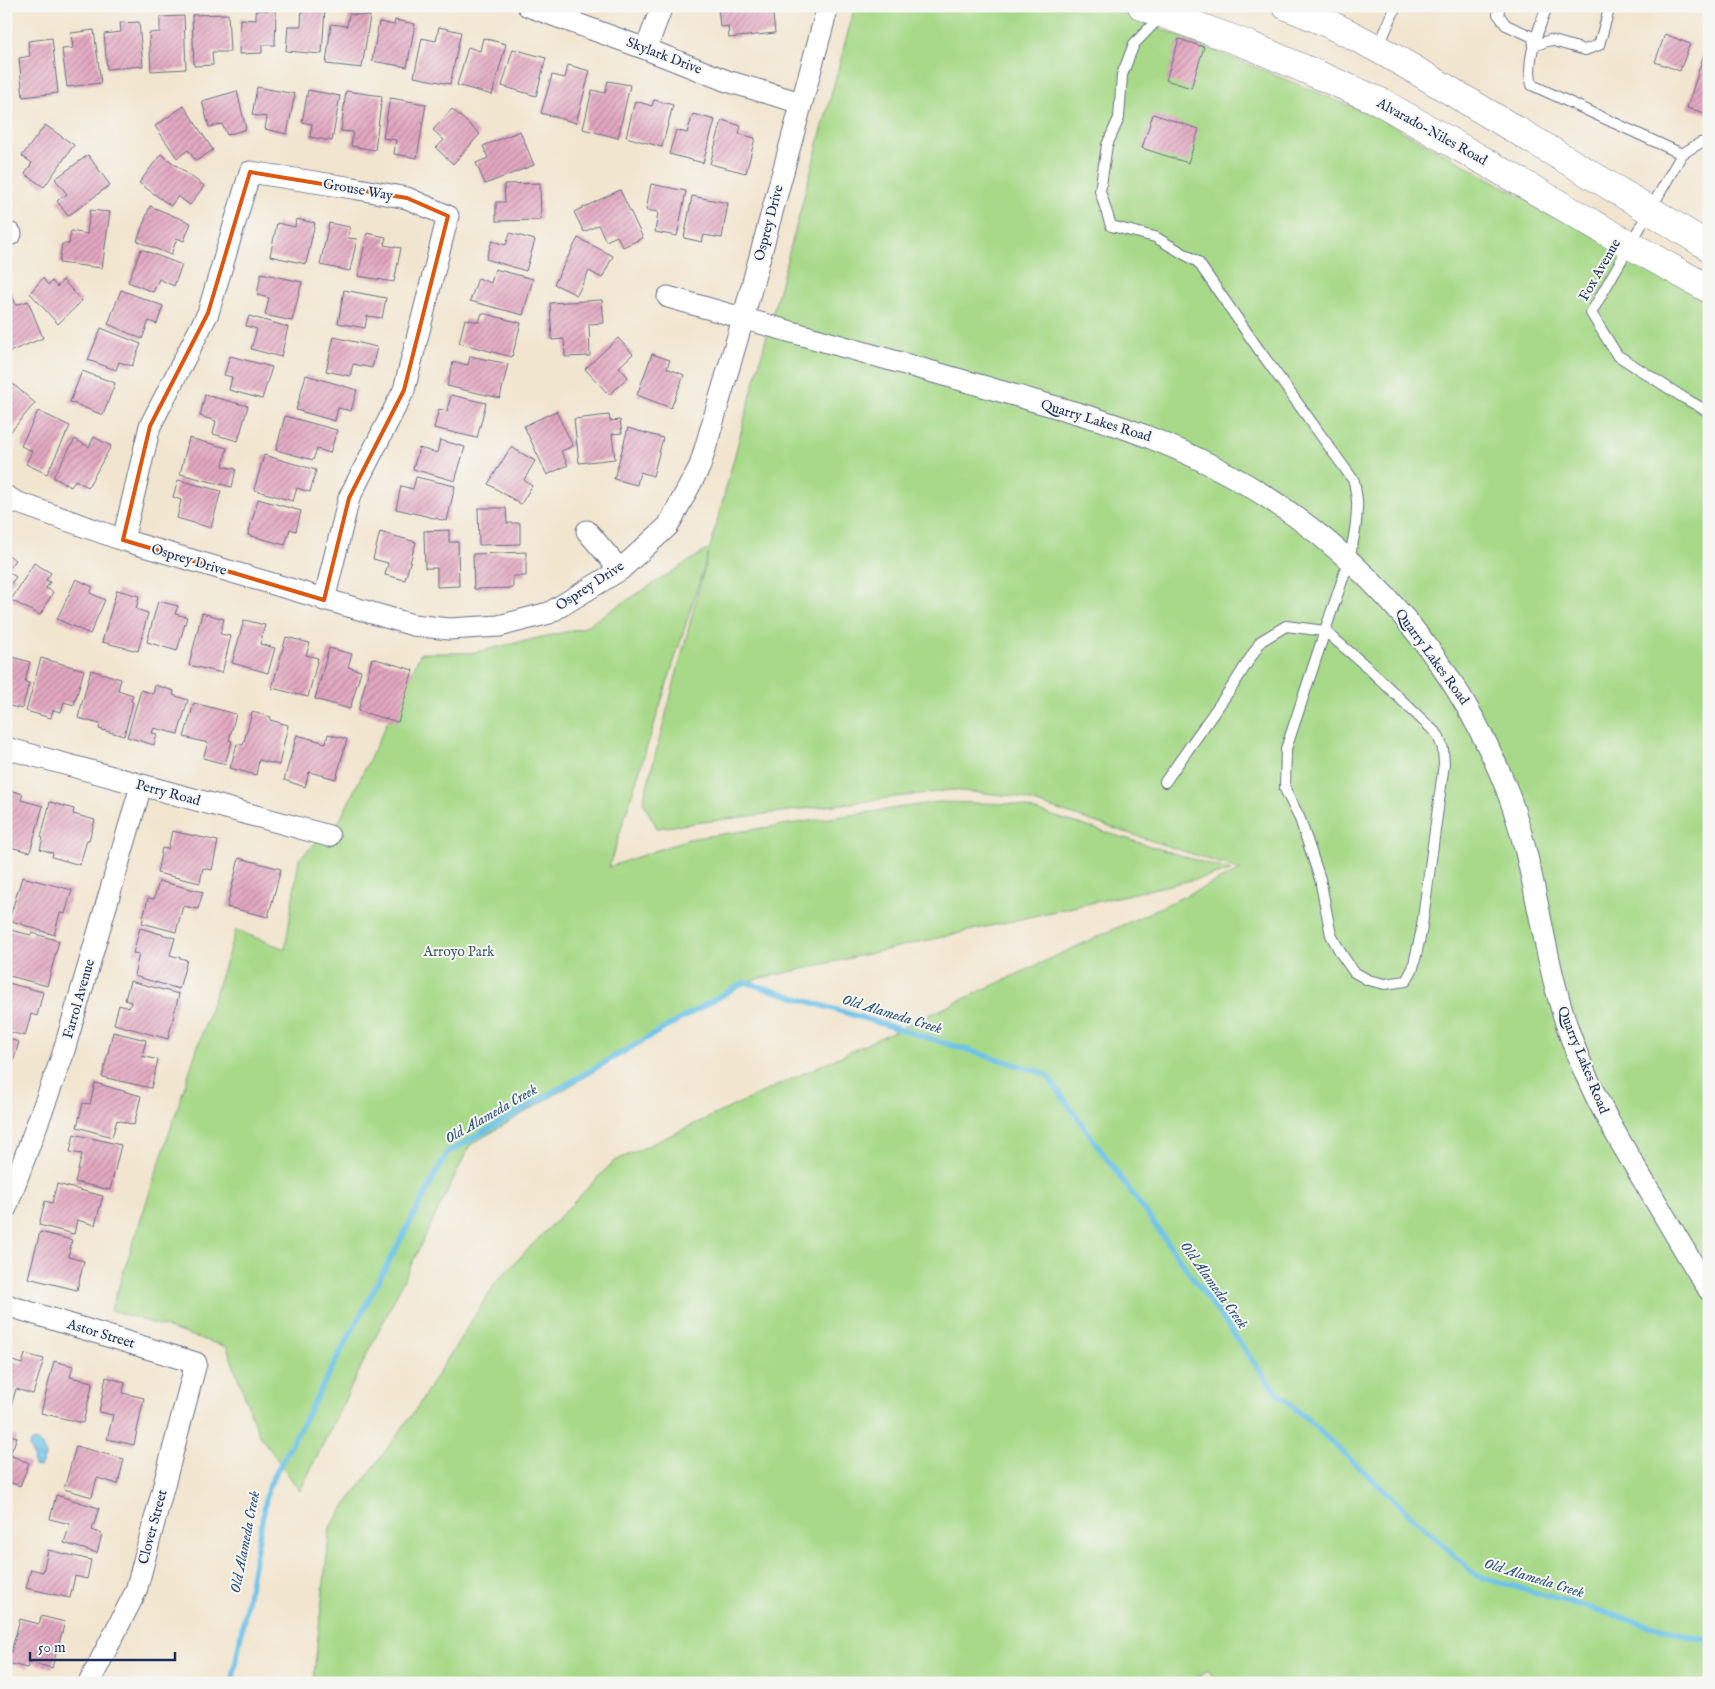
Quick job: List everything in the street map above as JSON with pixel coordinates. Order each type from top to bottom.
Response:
[{"type":"main road","points":[[1286,6],[1377,48],[1709,247]]},
{"type":"main road","name":"Alvarado-Niles Road","points":[[1152,10],[1249,45],[1381,102],[1630,246],[1709,289]]},
{"type":"street","name":"Skylark Drive","points":[[528,6],[727,81],[801,103]]},
{"type":"street","points":[[646,49],[662,6]]},
{"type":"street","name":"Osprey Drive","points":[[6,496],[16,502],[123,540],[413,625],[449,629],[499,626],[549,613],[620,570],[668,526],[700,466],[743,319],[828,6]]},
{"type":"street","name":"Grouse Way","points":[[123,540],[150,426],[208,313],[250,172],[407,198],[448,216],[404,390],[349,498],[324,600]]},
{"type":"street","name":"Quarry Lakes Road","points":[[668,298],[867,352],[1107,423],[1157,440],[1208,463],[1260,492],[1305,523],[1350,560],[1383,592],[1416,631],[1464,701],[1487,746],[1505,785],[1519,825],[1530,866],[1546,949],[1569,1034],[1607,1120],[1709,1290]]},
{"type":"street","points":[[587,531],[620,570]]},
{"type":"street","name":"Perry Road","points":[[6,748],[329,836]]},
{"type":"street","name":"Farrol Avenue","points":[[7,1201],[62,1057],[141,786]]},
{"type":"street","name":"Astor Street","points":[[6,1305],[196,1363]]},
{"type":"street","name":"Clover Street","points":[[89,1683],[136,1591],[196,1363]]},
{"type":"lane","points":[[1377,48],[1396,6]]},
{"type":"lane","points":[[1500,6],[1498,14],[1506,26],[1533,37],[1534,46]]},
{"type":"lane","points":[[1547,6],[1534,46],[1529,74],[1532,85],[1682,154],[1700,144],[1709,142]]},
{"type":"lane","points":[[1534,46],[1550,40],[1585,50],[1599,45],[1610,6]]},
{"type":"lane","points":[[1152,10],[1134,44],[1122,75],[1119,118],[1107,145],[1100,191],[1111,226],[1155,236],[1198,262],[1354,481],[1358,507],[1350,560],[1325,631],[1286,749],[1285,789],[1300,819],[1320,879],[1331,935],[1342,955],[1354,972],[1368,980],[1385,984],[1406,981],[1413,968],[1421,932],[1443,774],[1443,749],[1438,735],[1366,666],[1325,631],[1286,626],[1261,641],[1234,684],[1164,782]]},
{"type":"lane","name":"Fox Avenue","points":[[1682,154],[1591,313],[1617,354],[1709,412]]},
{"type":"highlighted area","points":[[250,172],[407,198],[448,216],[404,390],[349,498],[324,600],[123,540],[150,426],[208,313]]},
{"type":"green space","name":"Arroyo Park","points":[[855,6],[1106,6],[1377,117],[1709,299],[1709,1683],[1217,1683],[1208,1670],[1189,1683],[313,1683],[330,1527],[414,1412],[496,1282],[613,1162],[1241,870],[1015,796],[951,790],[657,828],[643,802],[708,554],[609,867],[689,839],[938,802],[1014,804],[1231,871],[745,982],[470,1145],[300,1491],[258,1433],[227,1347],[111,1310],[236,930],[285,949],[299,859],[340,820],[421,653],[471,653],[583,628],[710,548]]},
{"type":"water","points":[[35,1441],[42,1445],[46,1455],[40,1467],[34,1466],[33,1455],[29,1448],[30,1443]]},
{"type":"building","points":[[718,6],[772,6],[775,33],[729,38],[728,26],[720,27]]},
{"type":"building","points":[[302,7],[325,8],[322,54],[286,51],[288,26],[301,26]]},
{"type":"building","points":[[256,10],[276,11],[275,45],[262,45],[262,53],[239,54],[240,19],[256,20]]},
{"type":"building","points":[[228,14],[230,52],[212,52],[213,65],[194,66],[192,15]]},
{"type":"building","points":[[349,14],[370,16],[362,68],[326,64],[331,24],[347,26]]},
{"type":"building","points":[[184,16],[186,69],[151,71],[149,33],[160,32],[160,17]]},
{"type":"building","points":[[395,20],[415,24],[407,67],[372,61],[379,22],[394,25]]},
{"type":"building","points":[[139,22],[143,66],[107,69],[104,34],[121,32],[120,23]]},
{"type":"building","points":[[439,27],[461,32],[450,84],[414,77],[422,38],[436,41]]},
{"type":"building","points":[[94,30],[101,83],[67,87],[62,49],[73,48],[71,33]]},
{"type":"building","points":[[1665,34],[1690,44],[1680,71],[1655,62]]},
{"type":"building","points":[[52,38],[58,93],[23,97],[19,58],[30,56],[28,41]]},
{"type":"building","points":[[483,38],[506,44],[492,95],[457,85],[468,47],[480,51]]},
{"type":"building","points":[[1709,38],[1709,114],[1687,108]]},
{"type":"building","points":[[1179,39],[1204,47],[1191,88],[1166,80]]},
{"type":"building","points":[[513,49],[546,58],[536,96],[502,86]]},
{"type":"building","points":[[568,65],[590,71],[576,123],[541,113],[552,75],[565,78]]},
{"type":"building","points":[[608,81],[630,85],[618,138],[583,129],[592,90],[605,93]]},
{"type":"building","points":[[257,87],[295,94],[287,134],[265,129],[267,117],[252,115]]},
{"type":"building","points":[[308,90],[340,96],[332,141],[310,137],[312,124],[302,122]]},
{"type":"building","points":[[237,91],[246,129],[227,135],[222,124],[209,127],[202,101]]},
{"type":"building","points":[[346,91],[382,96],[375,150],[351,146],[353,132],[341,131]]},
{"type":"building","points":[[390,98],[426,104],[417,158],[394,154],[396,140],[383,138]]},
{"type":"building","points":[[654,100],[673,105],[662,147],[626,137],[635,101],[652,106]]},
{"type":"building","points":[[184,106],[213,150],[196,161],[188,150],[177,158],[155,126]]},
{"type":"building","points":[[452,109],[480,134],[453,164],[436,148],[444,140],[433,130]]},
{"type":"building","points":[[693,114],[715,120],[703,163],[669,154],[676,130],[687,133]]},
{"type":"building","points":[[1153,114],[1199,129],[1188,163],[1142,148]]},
{"type":"building","points":[[722,120],[741,126],[739,134],[755,138],[746,173],[710,164]]},
{"type":"building","points":[[45,125],[74,145],[44,187],[25,174],[32,163],[22,156]]},
{"type":"building","points":[[520,131],[534,165],[485,184],[476,163],[488,158],[483,146]]},
{"type":"building","points":[[161,154],[204,186],[190,205],[178,196],[171,206],[139,183]]},
{"type":"building","points":[[88,155],[110,185],[68,216],[57,201],[67,194],[55,179]]},
{"type":"building","points":[[540,183],[541,220],[496,221],[496,202],[505,202],[504,184]]},
{"type":"building","points":[[651,184],[686,191],[677,236],[655,232],[658,212],[646,210]]},
{"type":"building","points":[[620,190],[643,238],[623,247],[617,236],[606,241],[598,225],[584,232],[574,212]]},
{"type":"building","points":[[692,196],[728,203],[722,238],[704,235],[702,242],[684,238]]},
{"type":"building","points":[[150,206],[191,223],[184,241],[177,238],[171,255],[137,241]]},
{"type":"building","points":[[90,210],[110,212],[102,268],[59,263],[62,244],[69,244],[71,231],[87,234]]},
{"type":"building","points":[[296,219],[315,223],[306,264],[270,256],[277,223],[295,227]]},
{"type":"building","points":[[329,223],[350,227],[348,238],[357,239],[350,271],[320,265]]},
{"type":"building","points":[[367,233],[386,237],[384,245],[401,248],[394,282],[358,276]]},
{"type":"building","points":[[510,233],[535,240],[526,271],[486,259],[492,241],[506,245]]},
{"type":"building","points":[[578,238],[613,256],[602,278],[589,271],[577,295],[554,284]]},
{"type":"building","points":[[141,249],[182,265],[174,286],[159,279],[153,292],[128,282]]},
{"type":"building","points":[[495,269],[533,279],[523,315],[470,301],[478,278],[491,283]]},
{"type":"building","points":[[261,273],[302,282],[292,321],[265,315],[269,298],[257,295]]},
{"type":"building","points":[[43,278],[48,285],[52,281],[57,287],[63,280],[82,301],[58,324],[30,293]]},
{"type":"building","points":[[121,290],[163,306],[157,324],[149,321],[142,339],[108,324]]},
{"type":"building","points":[[344,290],[386,298],[382,318],[367,316],[365,328],[338,323]]},
{"type":"building","points":[[11,292],[16,305],[28,301],[43,338],[9,352],[6,345],[6,294]]},
{"type":"building","points":[[602,300],[604,323],[589,324],[590,356],[565,357],[564,339],[552,340],[550,303]]},
{"type":"building","points":[[482,313],[521,323],[512,357],[459,343],[465,319],[479,322]]},
{"type":"building","points":[[249,316],[288,327],[281,357],[251,349],[257,329],[246,326]]},
{"type":"building","points":[[101,328],[141,344],[132,366],[119,362],[116,370],[88,360]]},
{"type":"building","points":[[334,337],[377,347],[372,368],[353,364],[350,376],[326,371]]},
{"type":"building","points":[[618,338],[633,354],[619,367],[628,377],[609,395],[585,369]]},
{"type":"building","points":[[652,354],[670,360],[667,368],[684,375],[671,408],[637,395]]},
{"type":"building","points":[[230,356],[272,367],[262,399],[229,390],[232,377],[224,375]]},
{"type":"building","points":[[470,356],[508,364],[500,398],[447,386],[453,362],[468,365]]},
{"type":"building","points":[[82,371],[115,383],[103,415],[70,402]]},
{"type":"building","points":[[306,375],[357,390],[351,411],[338,408],[335,421],[296,410]]},
{"type":"building","points":[[8,380],[35,403],[6,437],[6,382]]},
{"type":"building","points":[[205,395],[248,406],[238,441],[213,434],[216,421],[200,416]]},
{"type":"building","points":[[451,395],[486,403],[477,438],[434,428],[439,409],[447,411]]},
{"type":"building","points":[[38,411],[70,426],[47,474],[26,464],[32,451],[21,446]]},
{"type":"building","points":[[556,411],[573,446],[561,451],[568,465],[547,475],[524,426]]},
{"type":"building","points":[[609,415],[610,421],[620,420],[622,433],[612,434],[615,459],[579,463],[574,419]]},
{"type":"building","points":[[285,416],[337,430],[330,453],[317,449],[313,460],[276,450]]},
{"type":"building","points":[[628,428],[663,438],[653,476],[640,472],[637,485],[614,479]]},
{"type":"building","points":[[94,437],[111,446],[88,487],[75,480],[71,487],[53,477],[75,439],[89,447]]},
{"type":"building","points":[[189,438],[227,448],[223,466],[236,469],[232,487],[180,474]]},
{"type":"building","points":[[440,440],[465,447],[455,481],[413,469],[419,448],[437,453]]},
{"type":"building","points":[[511,447],[535,461],[524,480],[532,486],[521,504],[488,484]]},
{"type":"building","points":[[264,455],[316,470],[310,492],[297,488],[293,501],[254,490]]},
{"type":"building","points":[[416,477],[455,486],[447,521],[396,509],[401,486],[413,489]]},
{"type":"building","points":[[178,480],[221,491],[211,528],[177,518],[181,500],[173,497]]},
{"type":"building","points":[[258,499],[301,511],[296,531],[290,529],[285,545],[248,535]]},
{"type":"building","points":[[478,508],[506,508],[507,523],[520,523],[520,544],[479,545]]},
{"type":"building","points":[[449,530],[449,542],[458,542],[459,586],[437,587],[437,568],[425,568],[424,531]]},
{"type":"building","points":[[380,532],[416,542],[405,580],[385,575],[388,563],[373,559]]},
{"type":"building","points":[[526,552],[526,576],[513,576],[513,588],[474,589],[473,554]]},
{"type":"building","points":[[6,553],[15,560],[7,571],[16,577],[6,590]]},
{"type":"building","points":[[34,563],[51,573],[46,580],[50,582],[46,588],[53,592],[40,615],[11,600]]},
{"type":"building","points":[[76,579],[93,587],[90,593],[105,600],[90,634],[57,619]]},
{"type":"building","points":[[117,590],[139,596],[136,609],[148,613],[138,651],[102,642]]},
{"type":"building","points":[[158,601],[178,606],[175,614],[187,617],[177,651],[147,642]]},
{"type":"building","points":[[202,613],[224,619],[220,634],[231,636],[222,673],[189,665]]},
{"type":"building","points":[[244,620],[265,625],[260,644],[275,648],[268,673],[232,663]]},
{"type":"building","points":[[286,637],[310,643],[306,655],[318,658],[308,697],[272,688]]},
{"type":"building","points":[[329,648],[352,654],[348,667],[361,671],[350,709],[315,699]]},
{"type":"building","points":[[6,655],[30,662],[25,682],[29,683],[22,709],[6,705]]},
{"type":"building","points":[[41,658],[84,670],[74,705],[64,702],[61,712],[53,710],[51,718],[26,711]]},
{"type":"building","points":[[372,658],[413,670],[398,722],[358,711]]},
{"type":"building","points":[[91,670],[121,679],[118,690],[133,695],[131,701],[133,702],[124,736],[99,729],[100,724],[78,718]]},
{"type":"building","points":[[155,685],[174,691],[173,695],[188,700],[178,734],[154,728],[152,733],[157,734],[154,745],[127,737],[141,690],[153,694]]},
{"type":"building","points":[[194,703],[236,714],[229,740],[232,741],[225,764],[203,758],[208,743],[184,737]]},
{"type":"building","points":[[252,712],[271,717],[270,720],[288,725],[279,765],[259,760],[256,775],[230,768],[237,744],[243,745]]},
{"type":"building","points":[[328,734],[347,739],[336,779],[309,772],[305,787],[284,780],[297,735],[326,743]]},
{"type":"building","points":[[6,789],[23,794],[21,800],[43,806],[30,852],[6,846]]},
{"type":"building","points":[[50,802],[74,809],[73,814],[95,820],[80,865],[52,857],[53,853],[40,849],[43,838],[41,837]]},
{"type":"building","points":[[172,831],[218,841],[212,870],[203,868],[200,883],[157,873],[162,848],[168,849]]},
{"type":"building","points":[[239,858],[281,869],[268,917],[227,907]]},
{"type":"building","points":[[22,877],[72,890],[65,914],[60,913],[54,935],[9,920]]},
{"type":"building","points":[[159,881],[203,892],[198,909],[183,906],[176,932],[142,923],[148,898],[154,899]]},
{"type":"building","points":[[140,928],[175,938],[170,955],[187,960],[179,989],[134,976],[139,954],[133,953]]},
{"type":"building","points":[[6,929],[31,935],[32,933],[59,941],[47,986],[6,975]]},
{"type":"building","points":[[130,981],[179,994],[168,1039],[114,1024],[119,1005],[129,1008],[131,1002],[125,1000]]},
{"type":"building","points":[[8,983],[43,992],[37,1016],[31,1014],[25,1036],[6,1031],[6,990]]},
{"type":"building","points":[[113,1032],[146,1040],[142,1056],[158,1060],[151,1088],[102,1077]]},
{"type":"building","points":[[6,1038],[19,1042],[8,1079],[6,1079]]},
{"type":"building","points":[[95,1083],[141,1096],[134,1125],[117,1120],[112,1137],[77,1127],[83,1103],[90,1104]]},
{"type":"building","points":[[74,1134],[121,1145],[110,1190],[75,1182],[82,1154],[70,1152]]},
{"type":"building","points":[[57,1184],[103,1196],[95,1225],[77,1220],[74,1234],[39,1225],[45,1201],[52,1203]]},
{"type":"building","points":[[40,1232],[72,1240],[68,1257],[84,1261],[77,1290],[28,1278]]},
{"type":"building","points":[[25,1354],[44,1359],[33,1394],[16,1389],[11,1406],[6,1405],[6,1359],[22,1364]]},
{"type":"building","points":[[54,1361],[73,1366],[70,1377],[93,1382],[83,1423],[41,1413]]},
{"type":"building","points":[[106,1377],[125,1382],[123,1393],[144,1398],[134,1445],[107,1439],[113,1415],[99,1412]]},
{"type":"building","points":[[6,1434],[17,1437],[10,1455],[29,1463],[20,1486],[6,1481]]},
{"type":"building","points":[[76,1446],[124,1459],[118,1484],[97,1478],[92,1497],[64,1489]]},
{"type":"building","points":[[56,1495],[99,1508],[92,1530],[102,1534],[97,1553],[64,1543],[70,1524],[50,1519]]},
{"type":"building","points":[[48,1550],[91,1560],[87,1579],[75,1576],[70,1598],[26,1588],[31,1569],[43,1572]]},
{"type":"building","points":[[41,1616],[65,1622],[52,1668],[29,1662],[27,1668],[8,1663],[20,1619],[39,1624]]},
{"type":"waterway","name":"Old Alameda Creek","points":[[232,1683],[268,1488],[447,1153],[745,982],[1046,1074],[1271,1386],[1477,1576],[1709,1642]]}]
